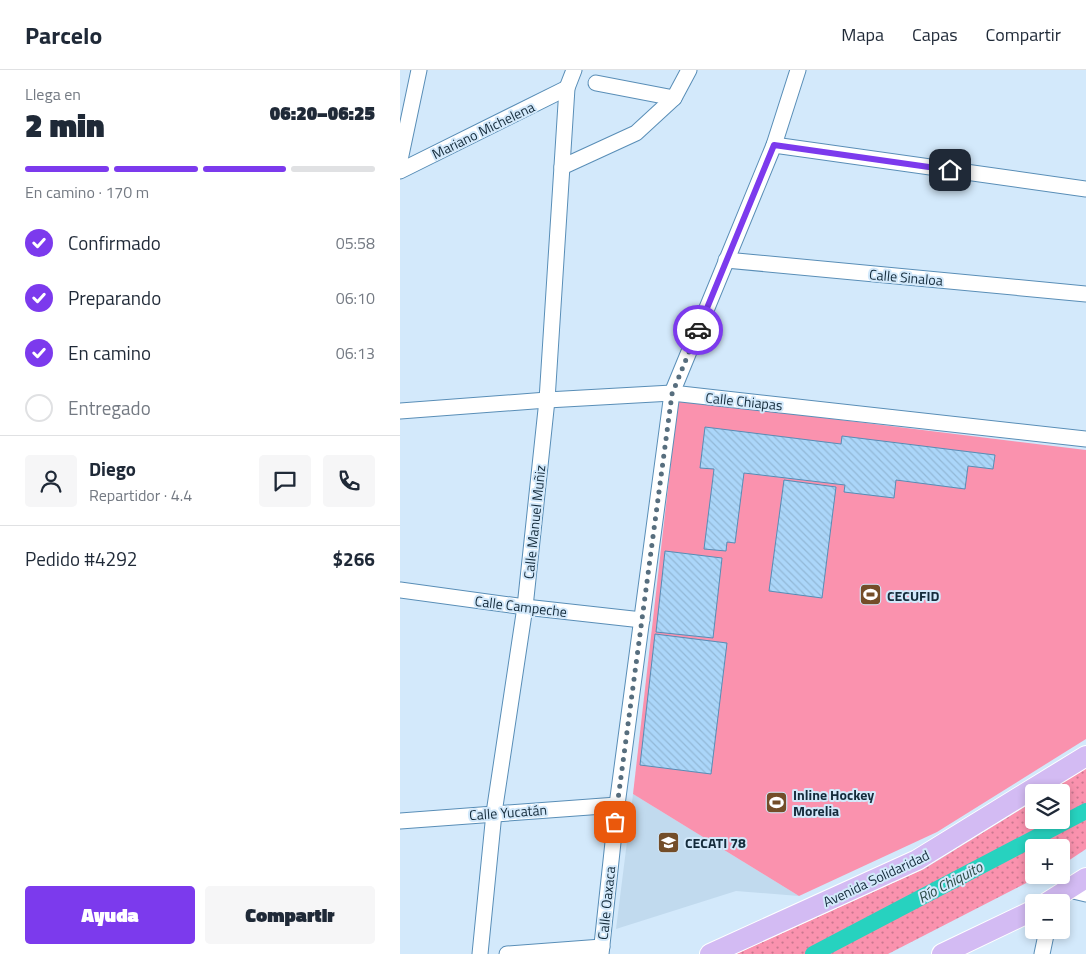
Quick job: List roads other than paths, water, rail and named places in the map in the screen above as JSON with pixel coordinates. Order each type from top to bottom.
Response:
[{"type":"main road","name":"Avenida Solidaridad","points":[[710,954],[917,860],[1086,756]]},
{"type":"main road","points":[[1067,894],[1086,878]]},
{"type":"main road","points":[[942,954],[1025,914]]},
{"type":"street","points":[[400,160],[419,70]]},
{"type":"street","name":"Calle Manuel Muñiz","points":[[480,954],[494,813],[525,607],[547,400],[567,88],[574,70]]},
{"type":"street","points":[[562,167],[636,133],[674,98],[689,70]]},
{"type":"street","name":"Calle Oaxaca","points":[[601,950],[617,805],[672,394],[774,145],[798,70]]},
{"type":"street","points":[[596,83],[674,98]]},
{"type":"street","name":"Mariano Michelena","points":[[400,171],[567,88]]},
{"type":"street","points":[[774,145],[1086,189]]},
{"type":"street","name":"Calle Sinaloa","points":[[726,260],[1086,294]]},
{"type":"street","name":"Calle Chiapas","points":[[400,411],[547,400],[672,394],[1086,439]]},
{"type":"street","name":"Calle Campeche","points":[[400,590],[642,620]]},
{"type":"street","name":"Calle Yucatán","points":[[400,821],[617,805]]},
{"type":"street","points":[[1042,954],[1045,939]]},
{"type":"street","points":[[507,954],[601,950]]},
{"type":"waterway","name":"Río Chiquito","points":[[813,954],[1086,811]]},
{"type":"place","name":"CECUFID","points":[[871,595]]},
{"type":"place","name":"Inline Hockey Morelia","points":[[777,802]]},
{"type":"place","name":"CECATI 78","points":[[669,842]]}]
